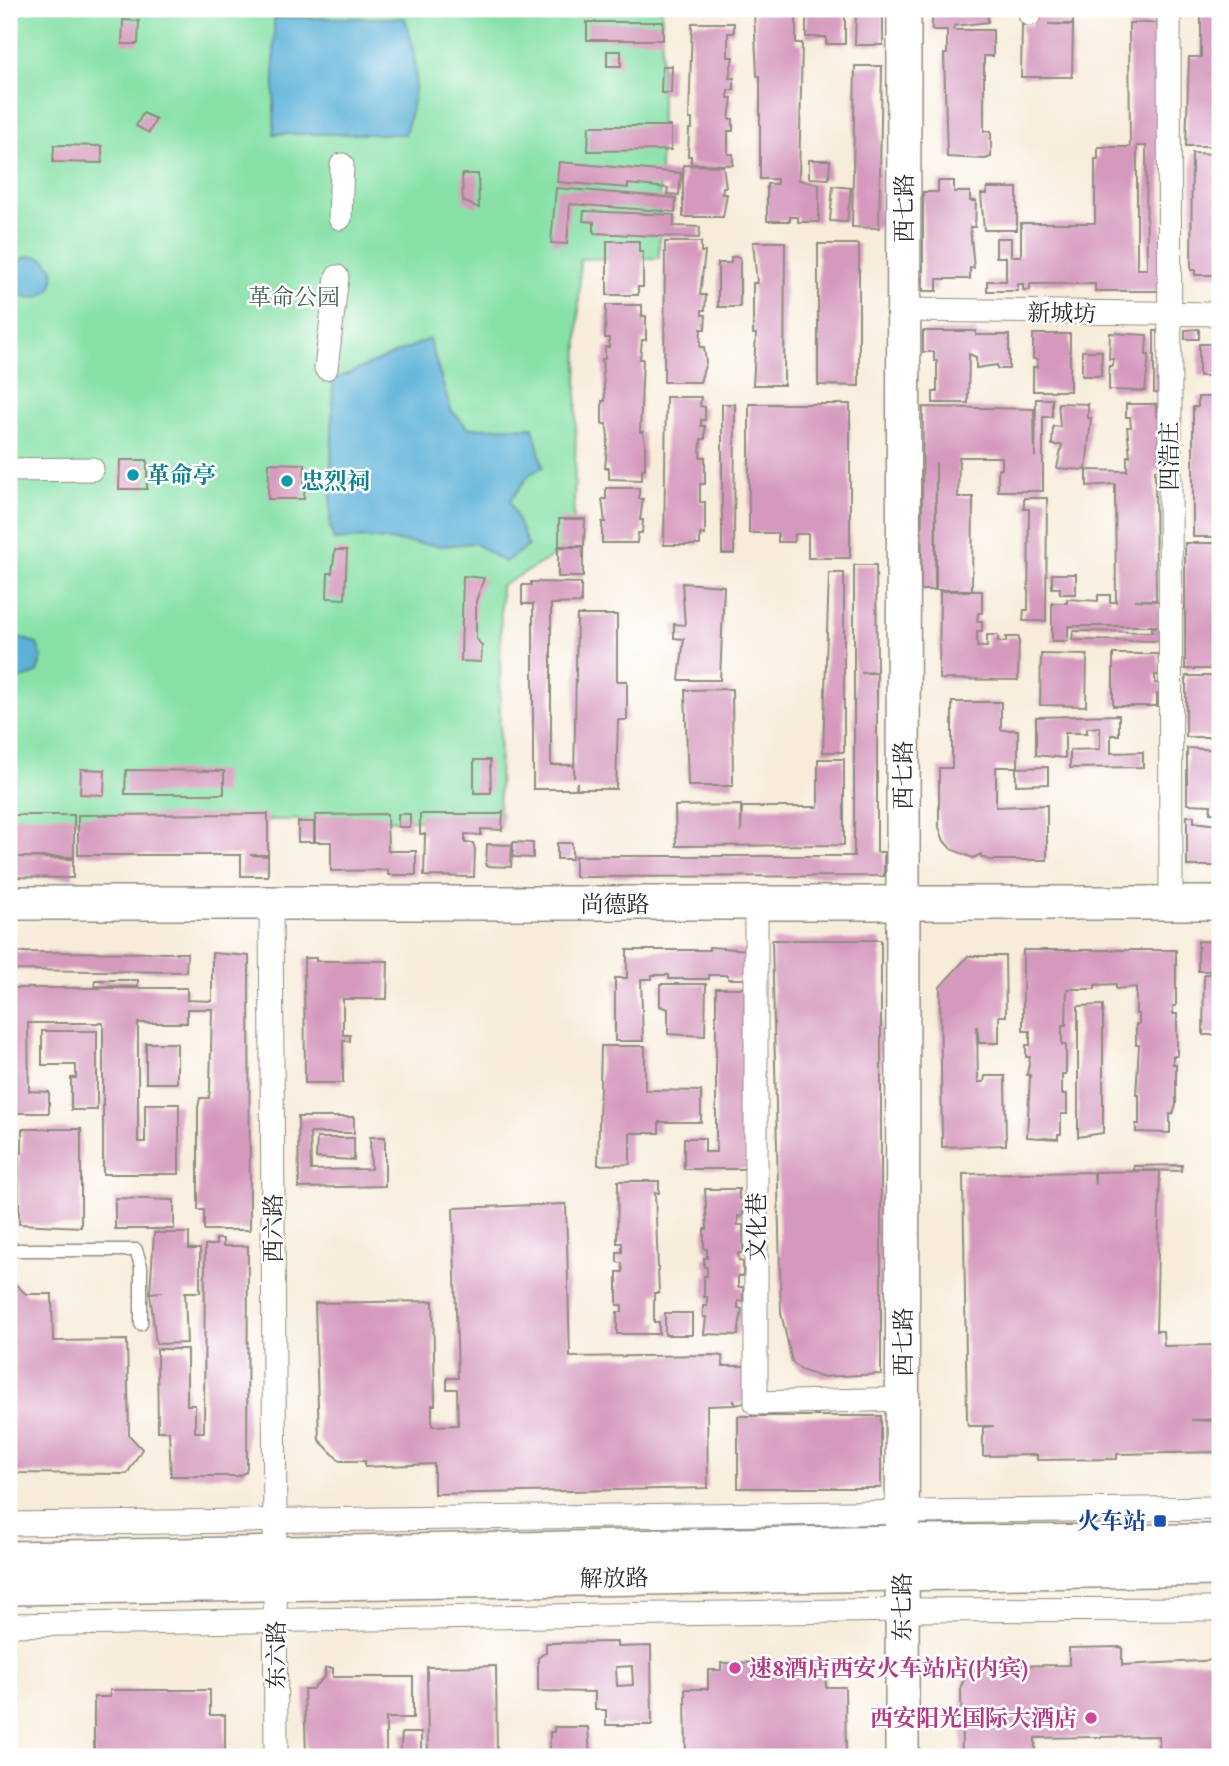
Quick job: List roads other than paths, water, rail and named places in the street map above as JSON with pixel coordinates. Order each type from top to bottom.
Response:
[{"type":"street","name":"西七路","points":[[902,1542],[904,9]]},
{"type":"street","name":"四浩庄","points":[[1169,9],[1171,902]]},
{"type":"street","points":[[340,218],[342,165]]},
{"type":"street","points":[[326,368],[337,277]]},
{"type":"street","name":"新城坊","points":[[904,310],[1220,314]]},
{"type":"street","points":[[9,470],[92,469]]},
{"type":"street","name":"尚德路","points":[[9,903],[1220,903]]},
{"type":"street","name":"西六路","points":[[271,903],[275,1569]]},
{"type":"street","name":"文化巷","points":[[757,905],[756,1403],[903,1399]]},
{"type":"street","points":[[9,1524],[275,1520],[902,1542],[1220,1508]]},
{"type":"street","name":"解放路","points":[[9,1588],[275,1569],[902,1542],[1220,1541]]},
{"type":"street","name":"解放路","points":[[902,1542],[1220,1569]]},
{"type":"street","name":"东七路","points":[[902,1542],[902,1757]]},
{"type":"street","name":"解放路","points":[[9,1558],[275,1569]]},
{"type":"street","name":"东六路","points":[[275,1569],[276,1757]]},
{"type":"street","points":[[9,1625],[902,1611],[1220,1609]]},
{"type":"lane","points":[[9,1250],[136,1250],[141,1266],[141,1324]]},
{"type":"water","points":[[274,18],[405,18],[416,76],[405,134],[274,134]]},
{"type":"water","points":[[33,256],[48,262],[54,277],[48,292],[33,298],[18,292],[12,277],[18,262]]},
{"type":"water","points":[[429,339],[451,410],[468,428],[533,427],[543,467],[530,474],[510,501],[528,546],[504,562],[474,543],[442,546],[366,538],[334,540],[330,527],[333,380]]},
{"type":"water","points":[[22,638],[37,644],[42,658],[37,673],[22,679],[9,674],[9,643]]},
{"type":"place","name":"革命亭","points":[[133,475]]},
{"type":"place","name":"忠烈祠","points":[[287,481]]},
{"type":"place","name":"火车站","points":[[1160,1521]]},
{"type":"place","name":"速8酒店西安火车站店(内宾)","points":[[735,1668]]},
{"type":"place","name":"西安阳光国际大酒店","points":[[1091,1718]]},
{"type":"park label","name":"革命公园","points":[[294,297]]}]
